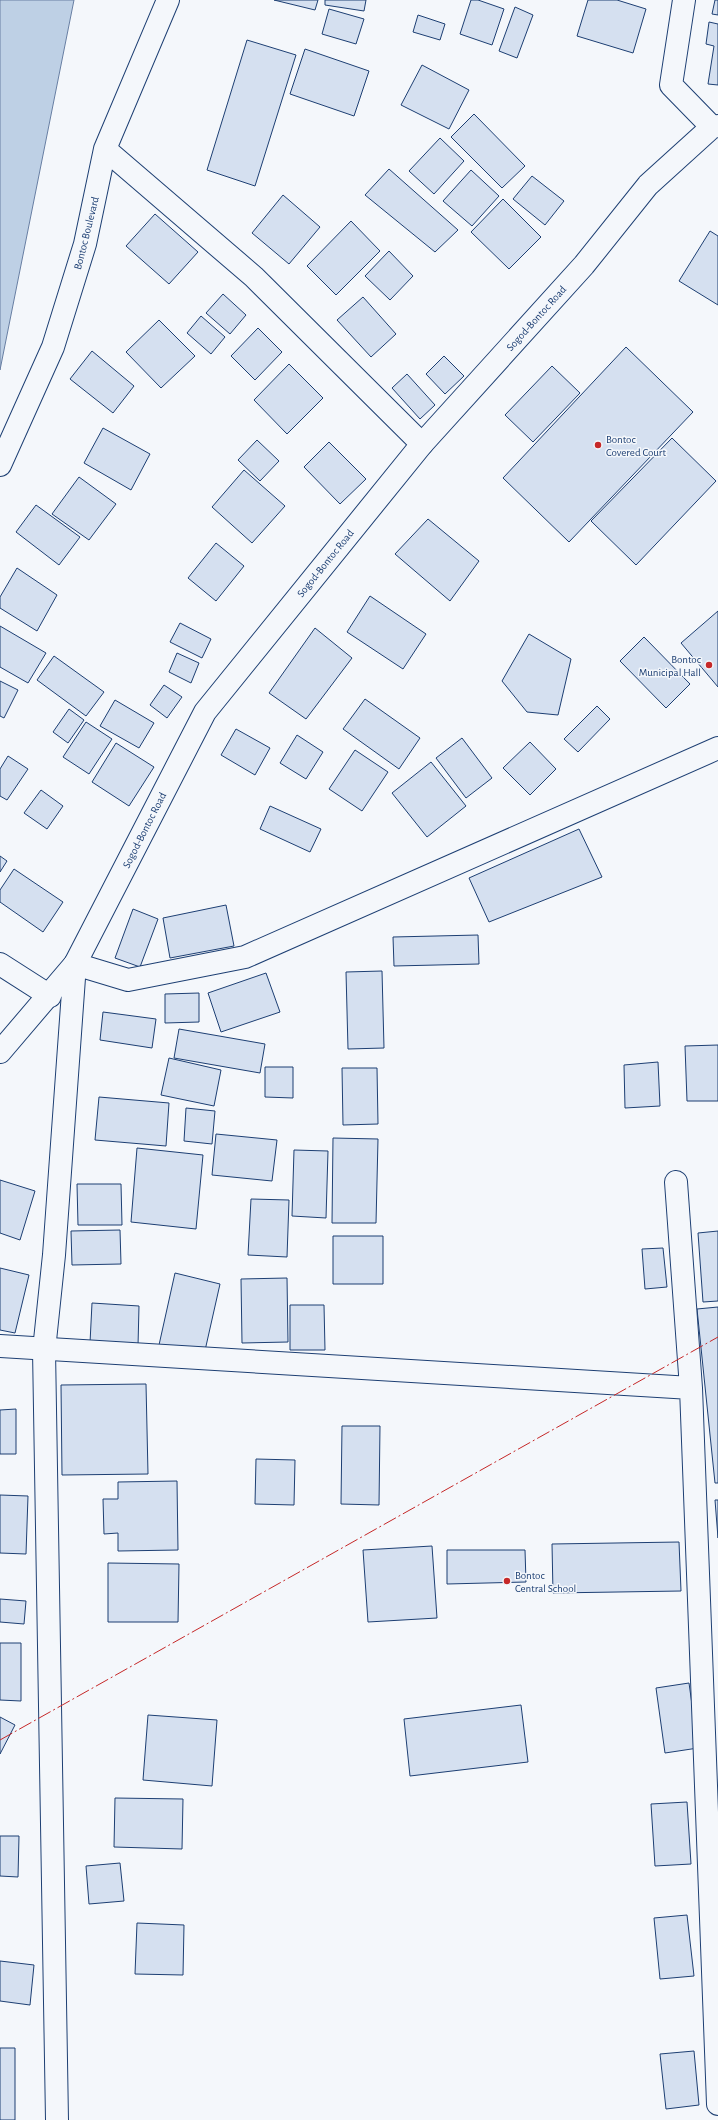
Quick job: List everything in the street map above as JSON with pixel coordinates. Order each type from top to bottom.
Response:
[{"type":"street","name":"Bontoc Boulevard","points":[[0,465],[53,347],[85,244],[105,149],[168,0]]},
{"type":"street","points":[[684,0],[671,85],[715,126]]},
{"type":"street","name":"Sogod-Bontoc Road","points":[[0,1052],[50,996],[75,964],[205,712],[422,444],[584,265],[648,185],[715,126]]},
{"type":"street","points":[[105,149],[254,277],[422,444]]},
{"type":"street","points":[[57,2120],[44,1350],[54,1255],[75,964],[128,980],[245,957],[718,748]]},
{"type":"street","points":[[0,964],[50,996]]},
{"type":"street","points":[[676,1182],[691,1388],[718,2104]]},
{"type":"street","points":[[0,1346],[44,1350],[691,1388]]},
{"type":"water","points":[[0,0],[74,0],[0,370]]},
{"type":"building","points":[[274,0],[318,0],[315,10]]},
{"type":"building","points":[[325,0],[366,0],[364,11],[325,5]]},
{"type":"building","points":[[471,0],[478,0],[504,9],[492,45],[460,34]]},
{"type":"building","points":[[588,0],[617,0],[646,9],[633,53],[577,36]]},
{"type":"building","points":[[715,0],[718,0],[718,15],[712,14]]},
{"type":"building","points":[[515,7],[533,15],[517,58],[499,51]]},
{"type":"building","points":[[329,9],[364,19],[356,44],[322,34]]},
{"type":"building","points":[[418,15],[445,24],[440,40],[413,32]]},
{"type":"building","points":[[709,22],[718,24],[718,85],[708,84],[714,46],[706,44]]},
{"type":"building","points":[[247,40],[296,55],[255,186],[207,170]]},
{"type":"building","points":[[305,49],[369,71],[354,116],[290,94]]},
{"type":"building","points":[[422,65],[469,90],[449,129],[401,105]]},
{"type":"building","points":[[474,114],[525,166],[502,188],[451,137]]},
{"type":"building","points":[[440,138],[464,161],[434,194],[409,171]]},
{"type":"building","points":[[389,169],[458,230],[435,252],[365,195]]},
{"type":"building","points":[[471,170],[499,196],[472,226],[443,201]]},
{"type":"building","points":[[532,176],[564,201],[545,225],[513,199]]},
{"type":"building","points":[[283,195],[320,227],[289,264],[252,233]]},
{"type":"building","points":[[503,199],[541,237],[509,269],[471,232]]},
{"type":"building","points":[[155,214],[198,252],[169,284],[126,246]]},
{"type":"building","points":[[351,221],[380,251],[336,295],[307,266]]},
{"type":"building","points":[[710,231],[718,236],[718,305],[679,281]]},
{"type":"building","points":[[389,251],[413,276],[390,300],[365,276]]},
{"type":"building","points":[[223,294],[246,315],[230,334],[206,313]]},
{"type":"building","points":[[363,297],[396,334],[371,357],[337,320]]},
{"type":"building","points":[[201,316],[225,337],[211,354],[187,333]]},
{"type":"building","points":[[159,320],[195,356],[161,388],[126,352]]},
{"type":"building","points":[[258,328],[282,352],[255,380],[231,356]]},
{"type":"building","name":"Bontoc Covered Court","points":[[626,347],[693,412],[569,542],[503,478]]},
{"type":"building","points":[[92,351],[134,386],[113,413],[70,379]]},
{"type":"building","points":[[444,356],[464,376],[445,394],[426,374]]},
{"type":"building","points":[[289,364],[323,398],[287,434],[254,400]]},
{"type":"building","points":[[552,366],[580,393],[533,442],[505,415]]},
{"type":"building","points":[[407,374],[435,405],[420,419],[392,388]]},
{"type":"building","points":[[103,428],[150,454],[131,490],[84,463]]},
{"type":"building","points":[[672,438],[716,481],[636,565],[591,521]]},
{"type":"building","points":[[257,440],[279,461],[260,481],[238,460]]},
{"type":"building","points":[[329,442],[366,479],[340,504],[304,467]]},
{"type":"building","points":[[244,470],[285,506],[252,543],[212,507]]},
{"type":"building","points":[[79,477],[116,504],[89,540],[52,514]]},
{"type":"building","points":[[36,505],[80,537],[59,565],[16,532]]},
{"type":"building","points":[[428,519],[479,561],[450,601],[395,554]]},
{"type":"building","points":[[216,543],[244,566],[216,601],[188,578]]},
{"type":"building","points":[[17,568],[57,595],[37,631],[0,608],[0,597]]},
{"type":"building","points":[[370,596],[426,634],[403,669],[347,632]]},
{"type":"building","name":"Bontoc Municipal Hall","points":[[718,611],[718,687],[681,643]]},
{"type":"building","points":[[180,623],[211,639],[202,658],[170,642]]},
{"type":"building","points":[[0,626],[46,653],[28,683],[0,667]]},
{"type":"building","points":[[315,628],[352,658],[306,719],[269,693]]},
{"type":"building","points":[[529,634],[571,659],[558,715],[527,712],[502,681]]},
{"type":"building","points":[[644,637],[690,684],[666,708],[620,661]]},
{"type":"building","points":[[177,653],[199,663],[191,683],[169,672]]},
{"type":"building","points":[[54,656],[104,692],[86,716],[37,680]]},
{"type":"building","points":[[0,681],[18,690],[4,718],[0,716]]},
{"type":"building","points":[[164,685],[182,697],[167,718],[150,705]]},
{"type":"building","points":[[365,699],[420,738],[399,769],[343,729]]},
{"type":"building","points":[[115,700],[154,723],[139,748],[100,726]]},
{"type":"building","points":[[597,706],[610,719],[578,752],[564,739]]},
{"type":"building","points":[[69,709],[84,720],[68,743],[53,732]]},
{"type":"building","points":[[86,722],[112,739],[89,774],[63,757]]},
{"type":"building","points":[[236,729],[270,748],[255,775],[221,755]]},
{"type":"building","points":[[297,735],[323,752],[306,779],[280,763]]},
{"type":"building","points":[[462,738],[492,778],[466,798],[436,758]]},
{"type":"building","points":[[530,742],[556,769],[530,795],[503,768]]},
{"type":"building","points":[[116,743],[154,767],[129,806],[92,782]]},
{"type":"building","points":[[355,750],[388,772],[362,811],[329,789]]},
{"type":"building","points":[[8,756],[28,769],[7,800],[0,796],[0,769]]},
{"type":"building","points":[[431,762],[466,806],[427,837],[392,793]]},
{"type":"building","points":[[41,790],[63,806],[47,829],[24,813]]},
{"type":"building","points":[[270,806],[321,829],[310,852],[260,829]]},
{"type":"building","points":[[579,829],[602,877],[489,922],[469,878]]},
{"type":"building","points":[[0,856],[7,861],[0,872]]},
{"type":"building","points":[[14,869],[63,902],[43,932],[0,902],[0,890]]},
{"type":"building","points":[[226,905],[234,946],[170,958],[163,918]]},
{"type":"building","points":[[133,909],[158,919],[140,967],[115,958]]},
{"type":"building","points":[[478,935],[479,964],[394,966],[393,937]]},
{"type":"building","points":[[382,971],[384,1048],[348,1049],[346,972]]},
{"type":"building","points":[[266,973],[280,1012],[221,1032],[208,993]]},
{"type":"building","points":[[199,993],[199,1022],[165,1023],[165,994]]},
{"type":"building","points":[[103,1012],[156,1019],[152,1048],[100,1040]]},
{"type":"building","points":[[179,1029],[265,1044],[260,1073],[174,1058]]},
{"type":"building","points":[[718,1045],[718,1101],[687,1101],[685,1046]]},
{"type":"building","points":[[169,1058],[221,1070],[214,1106],[161,1095]]},
{"type":"building","points":[[658,1062],[660,1106],[625,1108],[624,1065]]},
{"type":"building","points":[[265,1067],[293,1067],[293,1098],[265,1097]]},
{"type":"building","points":[[342,1068],[377,1068],[378,1124],[343,1125]]},
{"type":"building","points":[[99,1097],[169,1103],[166,1146],[95,1140]]},
{"type":"building","points":[[186,1108],[215,1111],[212,1144],[184,1141]]},
{"type":"building","points":[[216,1134],[277,1140],[272,1181],[212,1175]]},
{"type":"building","points":[[333,1138],[378,1139],[376,1223],[332,1223]]},
{"type":"building","points":[[137,1148],[203,1155],[196,1229],[131,1222]]},
{"type":"building","points":[[294,1150],[328,1151],[326,1218],[292,1216]]},
{"type":"building","points":[[0,1180],[35,1191],[20,1240],[0,1233]]},
{"type":"building","points":[[77,1184],[121,1184],[122,1225],[78,1225]]},
{"type":"building","points":[[251,1199],[289,1200],[287,1257],[248,1255]]},
{"type":"building","points":[[120,1230],[121,1264],[72,1265],[71,1231]]},
{"type":"building","points":[[718,1231],[718,1301],[703,1302],[698,1233]]},
{"type":"building","points":[[333,1236],[383,1236],[383,1284],[333,1284]]},
{"type":"building","points":[[663,1248],[667,1287],[645,1289],[642,1249]]},
{"type":"building","points":[[0,1268],[29,1275],[15,1333],[0,1330]]},
{"type":"building","points":[[175,1273],[220,1284],[204,1355],[159,1345]]},
{"type":"building","points":[[287,1278],[288,1342],[242,1343],[241,1279]]},
{"type":"building","points":[[92,1303],[139,1306],[138,1346],[90,1343]]},
{"type":"building","points":[[290,1305],[324,1305],[325,1350],[290,1350]]},
{"type":"building","points":[[718,1307],[718,1483],[715,1483],[697,1309]]},
{"type":"building","points":[[146,1384],[148,1474],[62,1475],[61,1385]]},
{"type":"building","points":[[16,1409],[16,1454],[0,1454],[0,1410]]},
{"type":"building","points":[[342,1426],[380,1426],[379,1505],[341,1504]]},
{"type":"building","points":[[256,1459],[295,1460],[294,1505],[255,1504]]},
{"type":"building","points":[[177,1481],[178,1550],[118,1551],[118,1533],[104,1534],[103,1499],[118,1499],[118,1482]]},
{"type":"building","points":[[0,1495],[28,1496],[26,1554],[0,1553]]},
{"type":"building","points":[[715,1500],[718,1500],[718,1538]]},
{"type":"building","points":[[679,1542],[681,1591],[553,1593],[552,1544]]},
{"type":"building","points":[[432,1546],[437,1618],[368,1622],[363,1550]]},
{"type":"building","points":[[447,1550],[525,1550],[526,1582],[447,1584]]},
{"type":"building","points":[[108,1563],[179,1564],[178,1622],[108,1622]]},
{"type":"building","points":[[0,1599],[26,1601],[24,1624],[0,1622]]},
{"type":"building","points":[[0,1643],[21,1643],[21,1701],[0,1700]]},
{"type":"building","points":[[689,1683],[698,1748],[665,1753],[656,1688]]},
{"type":"building","points":[[521,1705],[528,1762],[410,1776],[404,1719]]},
{"type":"building","points":[[148,1715],[217,1720],[212,1786],[143,1780]]},
{"type":"building","points":[[0,1717],[15,1725],[0,1754]]},
{"type":"building","points":[[115,1798],[183,1799],[182,1849],[114,1847]]},
{"type":"building","points":[[687,1802],[691,1864],[655,1866],[651,1804]]},
{"type":"building","points":[[0,1836],[19,1836],[18,1877],[0,1876]]},
{"type":"building","points":[[120,1863],[124,1901],[89,1904],[86,1866]]},
{"type":"building","points":[[687,1915],[694,1976],[660,1979],[654,1918]]},
{"type":"building","points":[[137,1923],[184,1925],[183,1975],[135,1974]]},
{"type":"building","points":[[0,1961],[34,1965],[30,2005],[0,2001]]},
{"type":"building","points":[[0,2048],[15,2048],[15,2120],[0,2120]]},
{"type":"building","points":[[694,2051],[699,2105],[666,2109],[660,2054]]},
{"type":"power","points":[[0,1740],[718,1337]]},
{"type":"place","name":"Bontoc Covered Court","points":[[598,445]]},
{"type":"place","name":"Bontoc Municipal Hall","points":[[709,665]]},
{"type":"place","name":"Bontoc Central School","points":[[507,1581]]}]
